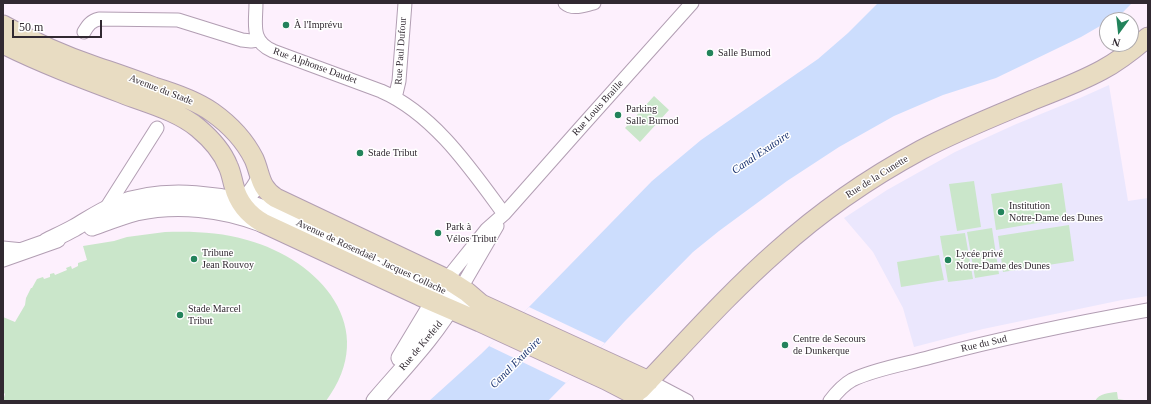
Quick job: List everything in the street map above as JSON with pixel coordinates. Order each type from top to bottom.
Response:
[{"type":"main road","name":"Avenue du Stade","points":[[3,25],[24,37],[59,53],[168,91],[207,109],[224,121],[242,140],[254,160],[260,178],[268,192],[280,200]]},
{"type":"main road","name":"Rue de la Cunette","points":[[637,399],[649,381],[755,271],[782,246],[842,199],[928,146],[1101,71],[1148,37]]},
{"type":"main road","name":"Avenue du Stade","points":[[3,44],[47,65],[180,116],[197,127],[210,139],[225,159],[229,166],[235,190],[240,202],[255,218],[269,226]]},
{"type":"main road","name":"Avenue de Rosendaël - Jacques Collache","points":[[280,200],[480,313],[610,373]]},
{"type":"main road","name":"Avenue de Rosendaël - Jacques Collache","points":[[269,226],[448,294]]},
{"type":"main road","points":[[610,373],[649,381]]},
{"type":"main road","points":[[610,373],[637,399]]},
{"type":"street","points":[[84,32],[92,21],[99,19],[172,20],[190,23],[242,40],[258,40],[256,31],[256,3]]},
{"type":"street","name":"Rue Paul Dufour","points":[[395,98],[399,81],[404,3]]},
{"type":"street","points":[[565,3],[568,6],[575,7],[594,3]]},
{"type":"street","name":"Rue Louis Braille","points":[[448,294],[504,214],[685,6]]},
{"type":"street","name":"Rue Alphonse Daudet","points":[[258,40],[269,49],[381,91],[395,98],[420,115],[447,141],[504,214]]},
{"type":"street","points":[[105,216],[157,128]]},
{"type":"street","points":[[210,203],[226,186],[229,166]]},
{"type":"street","points":[[240,202],[253,191],[260,178]]},
{"type":"street","name":"Avenue de Rosendaël - Jacques Collache","points":[[3,258],[73,234],[105,216],[128,214],[151,209],[185,208],[210,203],[240,202],[275,213],[448,294]]},
{"type":"street","name":"Avenue de Rosendaël - Jacques Collache","points":[[210,203],[269,226]]},
{"type":"street","name":"Avenue de Rosendaël - Jacques Collache","points":[[3,248],[25,250]]},
{"type":"street","name":"Rue de Krefeld","points":[[374,401],[415,334],[448,294]]},
{"type":"street","name":"Rue du Sud","points":[[830,401],[838,391],[849,382],[861,376],[884,369],[1031,333],[1148,310]]},
{"type":"street","points":[[649,381],[687,401]]},
{"type":"street","points":[[637,399],[645,394],[655,395],[672,401]]},
{"type":"shaded area","name":"Institution Notre-Dame des Dunes","points":[[1109,85],[1128,201],[1148,198],[1148,296],[983,329],[914,347],[903,308],[873,252],[844,218],[887,190],[955,152],[1014,125]]},
{"type":"green space","points":[[654,96],[669,110],[640,142],[625,128]]},
{"type":"green space","points":[[974,181],[981,227],[957,231],[949,184]]},
{"type":"green space","points":[[1062,183],[1067,218],[996,230],[991,194]]},
{"type":"green space","points":[[1069,225],[1074,261],[1003,272],[998,236]]},
{"type":"green space","points":[[992,228],[999,274],[975,278],[967,232]]},
{"type":"green space","name":"Stade Marcel Tribut","points":[[165,232],[227,235],[247,240],[274,250],[298,263],[319,280],[334,301],[344,323],[347,348],[341,374],[326,401],[3,401],[5,394],[3,392],[3,317],[15,322],[25,305],[26,298],[31,288],[37,279],[50,277],[50,274],[54,273],[55,275],[67,270],[66,268],[71,266],[72,269],[78,266],[78,263],[87,260],[83,246],[114,241],[127,237]]},
{"type":"green space","points":[[965,233],[973,279],[948,282],[940,236]]},
{"type":"green space","points":[[939,255],[944,280],[901,287],[897,262]]},
{"type":"green space","points":[[1117,392],[1118,399],[1130,401],[1095,401],[1102,395]]},
{"type":"water","name":"Canal Exutoire","points":[[878,3],[1132,3],[1123,12],[1099,12],[1099,27],[1081,37],[996,78],[943,95],[894,116],[839,147],[787,181],[693,252],[548,401],[429,401],[481,354],[527,309],[652,181],[701,140],[818,59],[848,33]]},
{"type":"pier","points":[[529,307],[605,343],[566,383],[489,346]]},
{"type":"place","name":"À l'Imprévu","points":[[286,25]]},
{"type":"place","name":"Salle Burnod","points":[[710,53]]},
{"type":"place","name":"Parking Salle Burnod","points":[[618,115]]},
{"type":"place","name":"Stade Tribut","points":[[360,153]]},
{"type":"place","name":"Institution Notre-Dame des Dunes","points":[[1001,212]]},
{"type":"place","name":"Park à Vélos Tribut","points":[[438,233]]},
{"type":"place","name":"Tribune Jean Rouvoy","points":[[194,259]]},
{"type":"place","name":"Lycée privé Notre-Dame des Dunes","points":[[948,260]]},
{"type":"place","name":"Stade Marcel Tribut","points":[[180,315]]},
{"type":"place","name":"Centre de Secours de Dunkerque","points":[[785,345]]}]
